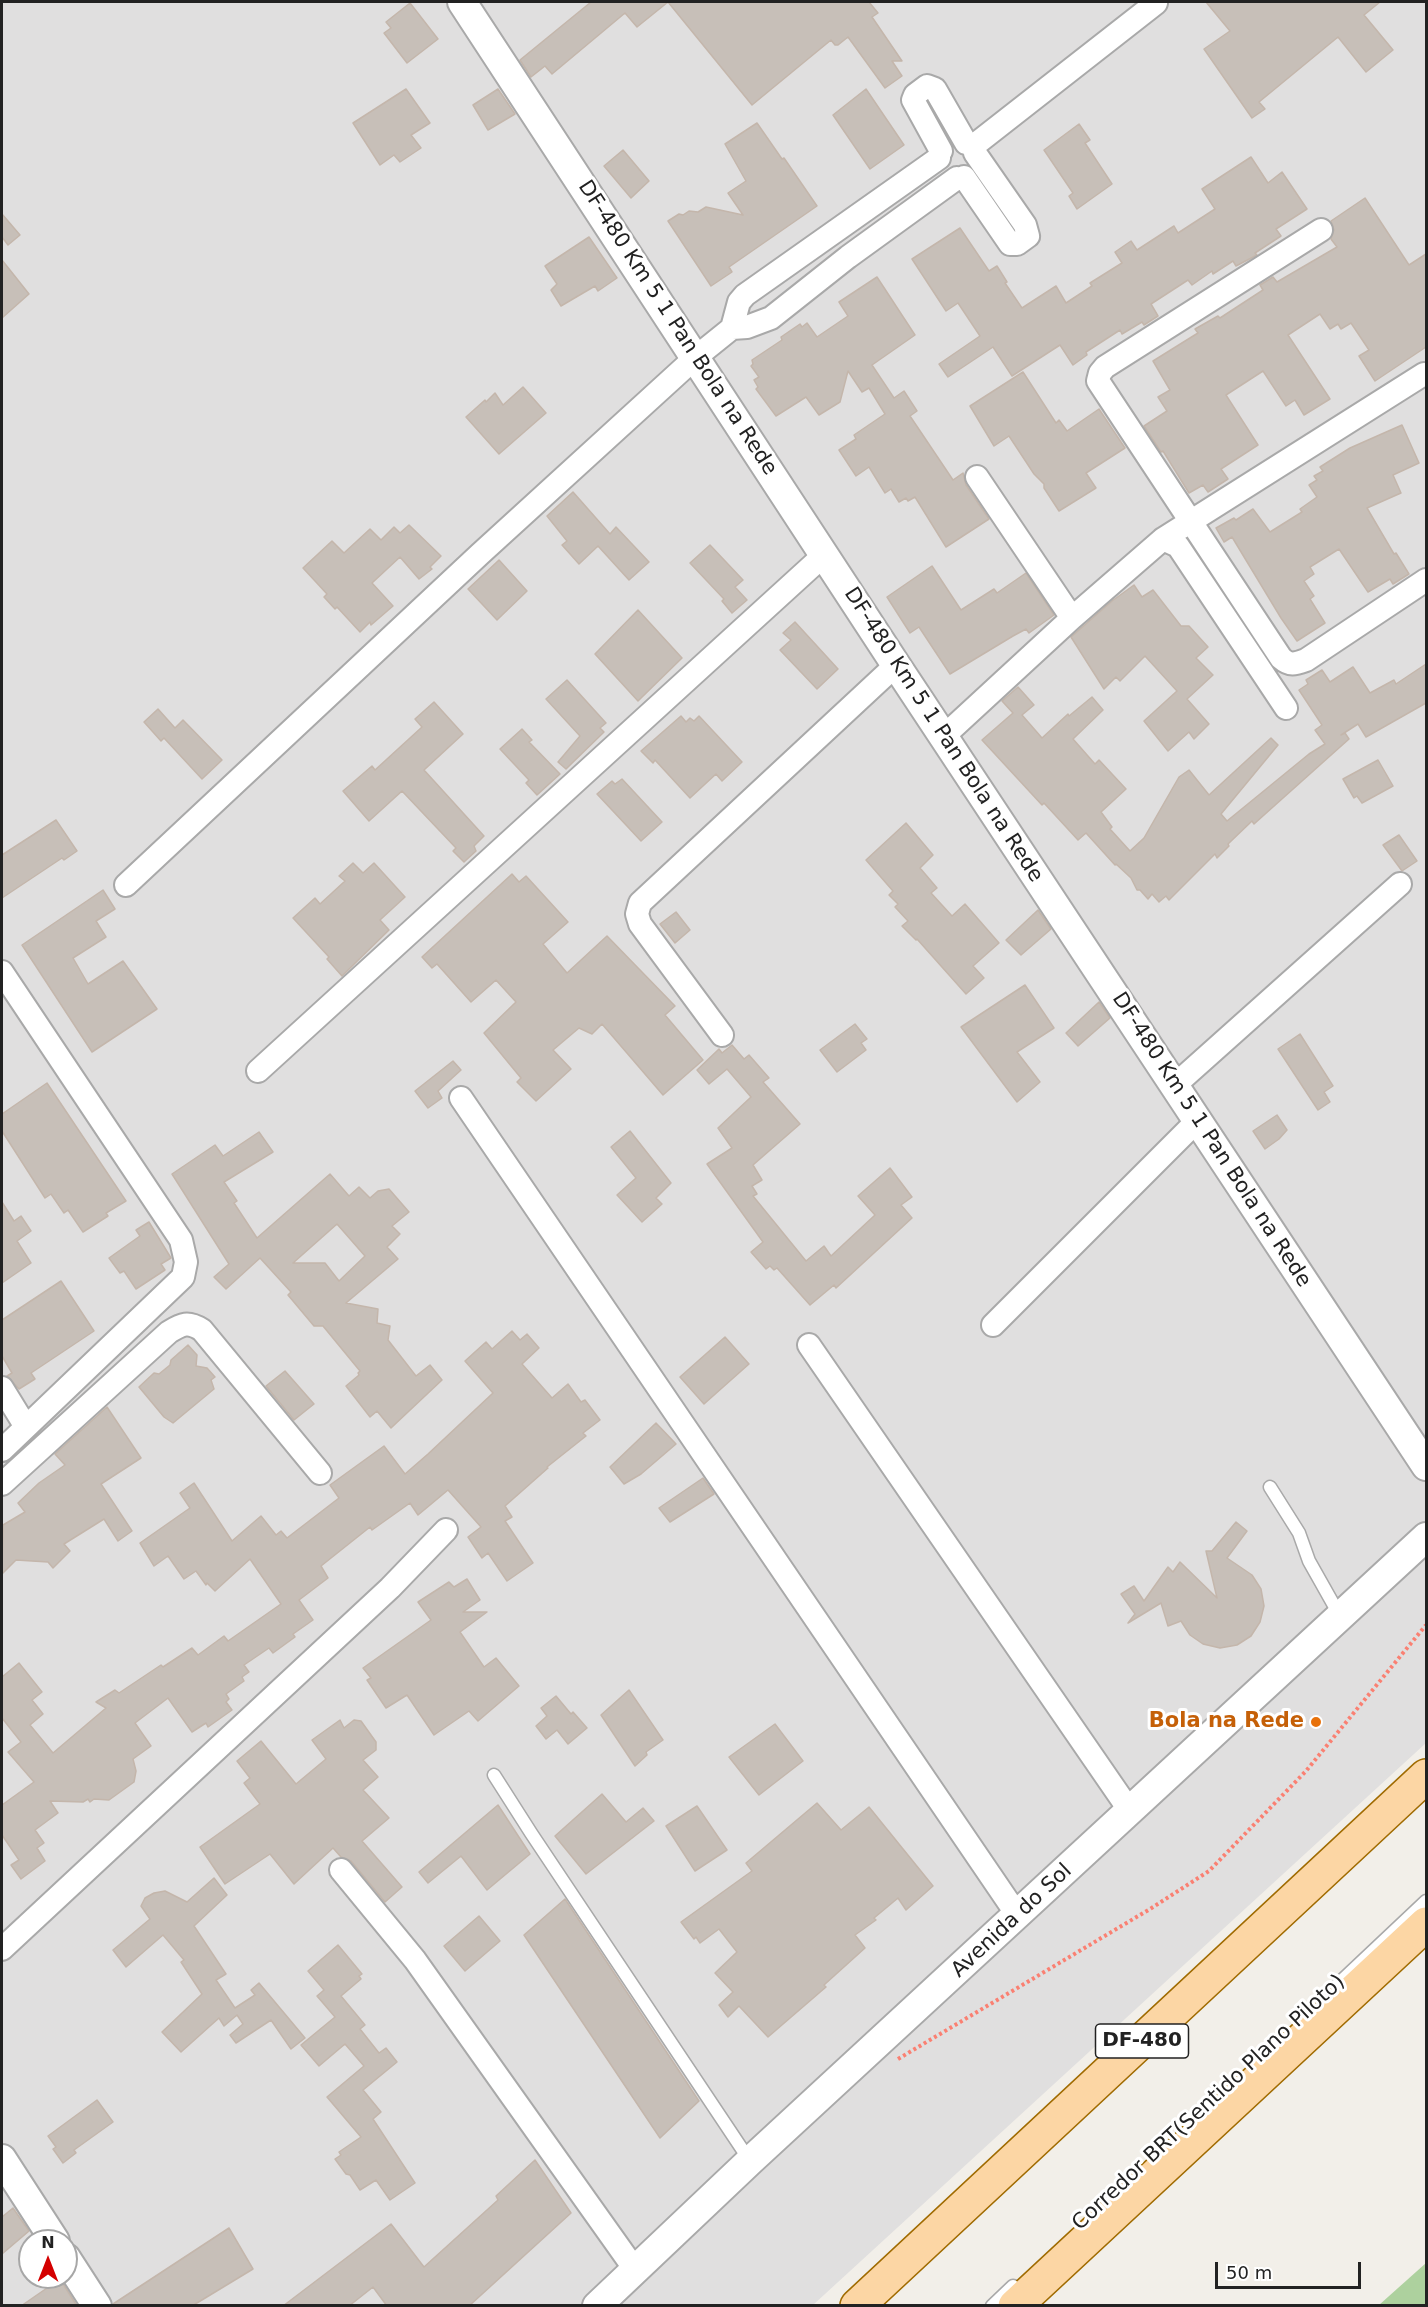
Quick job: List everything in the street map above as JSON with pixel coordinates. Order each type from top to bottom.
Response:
[{"type":"main road","name":"DF-480","points":[[857,2306],[1426,1776]]},
{"type":"main road","points":[[1017,2293],[1426,1924]]},
{"type":"street","name":"DF-480 Km 5 1 Pan Bola na Rede","points":[[462,2],[896,665],[1426,1466]]},
{"type":"street","points":[[971,148],[1156,3]]},
{"type":"street","points":[[927,86],[935,89],[971,148],[1025,225],[1028,236],[1017,244],[1010,244],[960,177],[944,172],[940,155],[913,100],[915,95],[927,86]]},
{"type":"street","points":[[732,328],[739,302],[745,295],[831,236],[940,155],[952,142],[971,148]]},
{"type":"street","points":[[126,885],[480,554],[696,357],[732,328],[747,327],[771,318],[848,257],[974,168],[971,148]]},
{"type":"street","points":[[1321,230],[1105,367],[1098,381],[1281,658],[1287,663],[1293,665],[1306,660],[1426,580]]},
{"type":"street","points":[[831,236],[848,257]]},
{"type":"street","points":[[944,736],[1072,618],[1163,539],[1424,374]]},
{"type":"street","points":[[977,477],[1072,618]]},
{"type":"street","points":[[1163,539],[1178,546],[1286,708]]},
{"type":"street","points":[[258,1071],[824,555]]},
{"type":"street","points":[[722,1035],[640,924],[637,914],[640,903],[896,665]]},
{"type":"street","points":[[1175,1085],[1400,884]]},
{"type":"street","points":[[2,972],[181,1239],[186,1262],[183,1277],[2,1449]]},
{"type":"street","points":[[461,1098],[1018,1916]]},
{"type":"street","points":[[993,1324],[1198,1120]]},
{"type":"street","points":[[2,1484],[169,1332],[183,1324],[193,1324],[201,1330],[320,1473]]},
{"type":"street","points":[[809,1345],[1130,1811]]},
{"type":"street","points":[[2,1388],[27,1427]]},
{"type":"street","points":[[2,1949],[382,1596],[446,1530]]},
{"type":"street","name":"Avenida do Sol","points":[[597,2306],[750,2161],[1426,1537]]},
{"type":"street","points":[[341,1870],[415,1960],[636,2271]]},
{"type":"street","points":[[2,2159],[47,2229]]},
{"type":"street","points":[[78,2277],[97,2306]]},
{"type":"lane","points":[[1270,1487],[1299,1533],[1309,1561],[1340,1616]]},
{"type":"lane","points":[[494,1774],[750,2161]]},
{"type":"lane","name":"Corredor BRT(Sentido Plano Piloto)","points":[[1331,1990],[1426,1901]]},
{"type":"lane","points":[[992,2306],[1017,2293]]},
{"type":"path","points":[[889,2064],[1150,1909],[1209,1871],[1306,1771],[1426,1625]]},
{"type":"shaded area","points":[[2,2],[1426,2],[1426,1743],[813,2305],[2,2306]]},
{"type":"green space","points":[[1426,2263],[1426,2305],[1379,2305]]},
{"type":"building","points":[[591,2],[668,2],[637,27],[625,13],[552,74],[545,66],[531,77],[520,60]]},
{"type":"building","points":[[668,2],[869,2],[878,13],[872,17],[902,61],[892,61],[902,76],[885,88],[848,37],[838,45],[831,40],[752,105]]},
{"type":"building","points":[[1206,2],[1380,2],[1364,15],[1393,50],[1366,72],[1338,37],[1259,102],[1265,109],[1252,118],[1204,49],[1230,31]]},
{"type":"building","points":[[410,3],[438,39],[407,63],[384,33],[391,28],[386,22]]},
{"type":"building","points":[[406,89],[430,123],[411,135],[421,148],[400,162],[394,155],[380,165],[353,123]]},
{"type":"building","points":[[498,89],[515,114],[488,130],[473,105]]},
{"type":"building","points":[[866,89],[904,145],[870,169],[833,115]]},
{"type":"building","points":[[757,123],[817,206],[729,267],[732,272],[711,286],[668,221],[679,214],[683,215],[689,211],[698,212],[706,207],[743,215],[728,193],[746,181],[725,144]]},
{"type":"building","points":[[1079,124],[1090,140],[1085,143],[1112,184],[1077,209],[1069,196],[1073,193],[1044,150]]},
{"type":"building","points":[[623,150],[649,181],[631,198],[604,166]]},
{"type":"building","points":[[1251,157],[1268,183],[1282,172],[1307,209],[1276,229],[1281,236],[1255,253],[1257,255],[1236,266],[1233,261],[1213,274],[1212,271],[1192,285],[1188,280],[1151,304],[1158,316],[1122,334],[1120,330],[1086,352],[1087,355],[1073,365],[1060,345],[1012,376],[993,347],[948,377],[939,364],[980,336],[958,303],[946,311],[912,259],[960,228],[989,271],[997,266],[1007,282],[1005,283],[1022,308],[1056,286],[1066,303],[1092,286],[1090,283],[1122,263],[1115,252],[1131,241],[1137,250],[1174,226],[1178,233],[1215,209],[1202,189]]},
{"type":"building","points":[[1365,198],[1409,265],[1426,254],[1426,347],[1375,381],[1359,356],[1369,350],[1351,323],[1341,329],[1338,324],[1330,329],[1320,314],[1288,335],[1330,399],[1304,415],[1295,400],[1286,406],[1263,371],[1226,395],[1258,445],[1221,469],[1228,479],[1208,492],[1203,485],[1189,493],[1163,451],[1161,452],[1144,426],[1167,411],[1158,397],[1170,390],[1153,361],[1198,333],[1195,329],[1218,316],[1220,318],[1263,290],[1260,285],[1273,277],[1277,282],[1337,247],[1331,239],[1334,230],[1331,221]]},
{"type":"building","points":[[2,214],[20,235],[8,245],[2,237]]},
{"type":"building","points":[[589,237],[617,278],[598,291],[595,286],[561,306],[551,290],[557,284],[545,266]]},
{"type":"building","points":[[2,260],[29,294],[2,318]]},
{"type":"building","points":[[877,277],[915,335],[872,365],[894,398],[904,391],[917,411],[910,416],[953,480],[963,473],[966,485],[989,519],[946,547],[915,497],[899,502],[891,489],[885,493],[869,467],[856,476],[839,450],[856,439],[854,435],[885,414],[869,388],[862,392],[848,371],[840,402],[819,415],[806,397],[776,416],[756,389],[758,387],[754,380],[759,377],[751,366],[752,360],[782,340],[781,337],[800,324],[802,327],[807,323],[817,337],[848,316],[839,302]]},
{"type":"building","points":[[1023,372],[1056,423],[1059,420],[1067,431],[1099,409],[1125,448],[1086,473],[1096,488],[1059,511],[1044,488],[1044,484],[1034,474],[1009,436],[994,446],[970,406]]},
{"type":"building","points":[[523,387],[546,413],[499,454],[466,417],[495,393],[503,405]]},
{"type":"building","points":[[1402,425],[1419,463],[1393,475],[1401,493],[1367,508],[1394,554],[1396,553],[1409,574],[1393,584],[1390,579],[1368,592],[1339,549],[1310,567],[1314,574],[1304,581],[1314,596],[1310,599],[1325,623],[1297,641],[1232,537],[1224,542],[1216,528],[1234,518],[1236,520],[1253,509],[1270,532],[1302,512],[1300,509],[1317,497],[1309,485],[1317,480],[1314,476],[1323,471],[1320,467],[1350,448]]},
{"type":"building","points":[[573,492],[610,534],[616,527],[649,562],[629,580],[598,546],[579,564],[562,545],[567,541],[547,516]]},
{"type":"building","points":[[409,525],[441,556],[430,567],[432,569],[419,579],[400,557],[372,583],[393,606],[360,632],[337,607],[335,609],[324,597],[327,594],[303,568],[332,541],[344,553],[370,529],[381,540],[394,527],[400,533]]},
{"type":"building","points":[[710,545],[743,580],[735,587],[747,600],[732,613],[722,601],[724,599],[690,563]]},
{"type":"building","points":[[499,560],[527,591],[497,620],[468,589]]},
{"type":"building","points":[[932,566],[961,610],[994,589],[997,593],[1026,573],[1054,615],[1029,633],[1026,629],[950,674],[919,627],[910,633],[887,597]]},
{"type":"building","points":[[1134,585],[1142,597],[1153,590],[1181,626],[1189,626],[1208,647],[1196,658],[1213,675],[1187,699],[1209,724],[1194,739],[1189,732],[1168,751],[1144,721],[1177,691],[1145,656],[1120,681],[1116,677],[1104,689],[1071,637]]},
{"type":"building","points":[[638,610],[682,658],[638,701],[595,654]]},
{"type":"building","points":[[795,622],[838,669],[817,689],[780,650],[791,640],[783,633]]},
{"type":"building","points":[[1426,664],[1426,703],[1366,737],[1358,724],[1341,735],[1345,733],[1349,739],[1254,824],[1252,821],[1217,858],[1215,854],[1169,900],[1166,896],[1159,902],[1152,894],[1148,899],[1140,890],[1137,890],[1131,878],[1115,865],[1086,833],[1078,840],[982,740],[1013,713],[1002,701],[1018,687],[1034,705],[1022,715],[1042,738],[1068,714],[1069,716],[1092,697],[1103,710],[1073,739],[1095,764],[1099,760],[1126,789],[1101,812],[1112,827],[1110,829],[1130,851],[1144,838],[1179,777],[1189,770],[1209,795],[1271,738],[1278,745],[1221,814],[1227,821],[1309,754],[1325,744],[1315,730],[1322,725],[1299,690],[1308,684],[1306,680],[1322,670],[1330,682],[1353,667],[1370,693],[1394,680],[1396,684]]},
{"type":"building","points":[[567,680],[606,723],[600,728],[604,732],[566,769],[558,762],[580,736],[546,699]]},
{"type":"building","points":[[434,702],[463,734],[424,770],[484,836],[474,846],[476,851],[464,862],[453,851],[456,848],[402,791],[369,821],[343,791],[372,766],[375,770],[422,727],[415,719]]},
{"type":"building","points":[[158,709],[175,728],[183,720],[222,760],[202,779],[164,738],[161,741],[144,722]]},
{"type":"building","points":[[681,716],[686,722],[690,718],[694,721],[699,716],[742,762],[722,781],[716,774],[690,798],[655,760],[653,763],[641,751]]},
{"type":"building","points":[[522,729],[532,740],[529,742],[560,774],[537,795],[526,783],[529,780],[500,749]]},
{"type":"building","points":[[1378,760],[1393,786],[1362,803],[1357,796],[1354,798],[1343,779]]},
{"type":"building","points":[[622,779],[662,822],[641,841],[597,794],[612,781],[615,784]]},
{"type":"building","points":[[56,820],[77,851],[64,860],[62,858],[2,898],[2,855]]},
{"type":"building","points":[[906,823],[933,855],[920,868],[937,888],[931,893],[952,916],[965,904],[999,943],[973,966],[984,978],[966,994],[917,939],[902,926],[908,921],[895,907],[898,904],[889,895],[893,891],[866,860]]},
{"type":"building","points":[[1399,835],[1417,861],[1402,871],[1383,845]]},
{"type":"building","points":[[353,863],[363,873],[374,863],[405,897],[380,920],[389,930],[342,976],[327,959],[329,957],[293,918],[315,898],[320,904],[345,881],[339,876]]},
{"type":"building","points":[[512,874],[519,882],[526,876],[568,922],[543,944],[567,973],[607,936],[675,1006],[665,1015],[703,1060],[663,1095],[602,1024],[592,1034],[579,1028],[553,1050],[571,1069],[536,1101],[517,1082],[521,1078],[484,1033],[516,1002],[496,980],[471,1002],[437,964],[432,968],[422,957]]},
{"type":"building","points":[[103,890],[115,909],[96,921],[106,937],[73,958],[88,984],[123,961],[157,1009],[92,1052],[22,945]]},
{"type":"building","points":[[1038,910],[1051,929],[1021,955],[1006,940]]},
{"type":"building","points":[[676,912],[690,930],[675,943],[660,924]]},
{"type":"building","points":[[1025,985],[1054,1028],[1017,1052],[1040,1082],[1017,1102],[961,1027]]},
{"type":"building","points":[[1099,1002],[1110,1018],[1078,1046],[1066,1033]]},
{"type":"building","points":[[855,1024],[867,1039],[861,1043],[866,1050],[837,1072],[820,1050]]},
{"type":"building","points":[[1300,1034],[1333,1086],[1324,1092],[1330,1102],[1318,1110],[1278,1049]]},
{"type":"building","points":[[732,1045],[744,1059],[749,1055],[769,1078],[763,1082],[800,1124],[753,1165],[762,1180],[752,1186],[757,1194],[753,1196],[806,1261],[824,1246],[831,1256],[875,1215],[858,1196],[890,1168],[912,1197],[901,1205],[912,1218],[836,1288],[834,1285],[810,1305],[777,1268],[774,1270],[770,1266],[766,1269],[751,1252],[763,1242],[707,1164],[732,1148],[718,1128],[751,1097],[727,1069],[709,1084],[697,1070],[719,1049],[722,1053]]},
{"type":"building","points":[[453,1061],[461,1070],[438,1091],[442,1098],[428,1108],[415,1091]]},
{"type":"building","points":[[47,1083],[126,1201],[106,1213],[108,1216],[83,1232],[68,1210],[64,1213],[51,1194],[45,1198],[2,1131],[2,1114]]},
{"type":"building","points":[[1277,1115],[1287,1130],[1265,1149],[1253,1131]]},
{"type":"building","points":[[630,1131],[671,1183],[656,1198],[662,1204],[642,1222],[617,1195],[636,1178],[611,1147]]},
{"type":"building","points":[[259,1132],[273,1152],[224,1182],[237,1201],[234,1203],[257,1238],[330,1174],[349,1196],[359,1187],[370,1198],[378,1191],[389,1189],[409,1212],[392,1226],[400,1234],[387,1247],[398,1259],[346,1303],[378,1309],[377,1323],[390,1326],[388,1340],[416,1376],[430,1365],[442,1380],[391,1428],[377,1411],[370,1417],[346,1386],[359,1375],[360,1371],[323,1326],[314,1326],[288,1295],[291,1292],[260,1258],[226,1289],[214,1277],[229,1264],[172,1174],[215,1145],[223,1156]],"holes":[[[337,1224],[365,1256],[339,1281],[325,1263],[293,1263]]]},
{"type":"building","points":[[2,1202],[14,1221],[21,1216],[31,1231],[17,1241],[31,1263],[2,1283]]},
{"type":"building","points":[[149,1222],[171,1258],[161,1264],[165,1270],[136,1289],[124,1271],[120,1273],[109,1258],[140,1236],[136,1230]]},
{"type":"building","points":[[61,1281],[94,1331],[31,1373],[35,1379],[19,1389],[7,1376],[12,1373],[2,1356],[2,1320]]},
{"type":"building","points":[[512,1331],[520,1340],[527,1334],[539,1348],[522,1364],[552,1398],[568,1384],[581,1402],[585,1400],[600,1420],[583,1433],[586,1436],[547,1467],[505,1506],[512,1517],[505,1521],[533,1563],[507,1581],[488,1553],[482,1558],[468,1537],[481,1527],[448,1490],[418,1515],[410,1503],[372,1530],[370,1527],[321,1566],[328,1578],[299,1600],[313,1620],[293,1634],[295,1637],[273,1653],[269,1648],[244,1665],[249,1672],[242,1677],[244,1681],[226,1694],[229,1699],[226,1702],[232,1710],[208,1727],[206,1723],[192,1732],[168,1698],[135,1723],[151,1746],[133,1759],[136,1771],[134,1782],[109,1800],[50,1801],[58,1813],[35,1830],[44,1843],[37,1848],[45,1861],[21,1879],[11,1865],[19,1860],[2,1835],[2,1805],[34,1782],[8,1752],[21,1742],[2,1718],[2,1677],[19,1663],[42,1692],[32,1700],[43,1714],[30,1725],[53,1753],[106,1708],[96,1702],[115,1690],[119,1693],[192,1648],[198,1655],[224,1636],[228,1641],[281,1604],[250,1559],[215,1591],[207,1583],[206,1585],[196,1571],[184,1579],[168,1556],[154,1566],[140,1543],[190,1508],[180,1493],[194,1483],[232,1541],[261,1516],[276,1535],[281,1531],[287,1538],[339,1498],[330,1485],[384,1446],[405,1474],[428,1454],[493,1393],[465,1361],[486,1342],[492,1349]]},
{"type":"building","points":[[725,1337],[749,1364],[704,1404],[680,1377]]},
{"type":"building","points":[[188,1345],[197,1355],[196,1366],[207,1368],[215,1377],[211,1380],[214,1389],[173,1423],[164,1417],[139,1387],[154,1373],[159,1374],[170,1365],[171,1360]]},
{"type":"building","points":[[285,1371],[314,1404],[294,1420],[266,1386]]},
{"type":"building","points":[[107,1407],[141,1458],[101,1484],[132,1531],[118,1541],[104,1519],[64,1544],[70,1551],[53,1568],[48,1562],[16,1560],[2,1574],[3,1525],[25,1512],[18,1503],[39,1483],[65,1465],[55,1454]]},
{"type":"building","points":[[656,1423],[676,1444],[641,1474],[624,1484],[610,1467]]},
{"type":"building","points":[[703,1478],[714,1494],[670,1522],[659,1508]]},
{"type":"building","points":[[1236,1522],[1247,1531],[1227,1558],[1252,1575],[1261,1589],[1264,1606],[1260,1622],[1251,1636],[1237,1645],[1220,1648],[1203,1644],[1190,1635],[1181,1621],[1168,1626],[1161,1603],[1128,1623],[1135,1614],[1121,1594],[1134,1586],[1144,1601],[1168,1567],[1173,1572],[1180,1562],[1217,1598],[1206,1551],[1212,1551]]},
{"type":"building","points":[[467,1579],[480,1600],[463,1612],[487,1612],[460,1632],[484,1667],[496,1658],[519,1686],[478,1721],[469,1711],[434,1735],[407,1695],[386,1708],[367,1680],[371,1678],[363,1668],[431,1620],[418,1602],[449,1582],[454,1587]]},
{"type":"building","points":[[629,1690],[663,1740],[646,1752],[647,1755],[635,1766],[601,1715]]},
{"type":"building","points":[[556,1696],[587,1728],[568,1744],[557,1730],[546,1739],[536,1726],[547,1716],[541,1708]]},
{"type":"building","points":[[340,1720],[344,1728],[354,1720],[361,1721],[376,1742],[376,1750],[363,1760],[378,1777],[363,1790],[389,1818],[362,1841],[402,1887],[385,1902],[351,1861],[341,1857],[333,1848],[294,1884],[270,1854],[225,1884],[200,1847],[260,1804],[244,1783],[250,1778],[237,1761],[261,1741],[296,1784],[326,1759],[312,1740]]},
{"type":"building","points":[[775,1724],[803,1761],[759,1795],[729,1757]]},
{"type":"building","points":[[602,1794],[626,1822],[643,1808],[654,1821],[586,1874],[555,1836]]},
{"type":"building","points":[[817,1803],[841,1830],[869,1807],[933,1886],[906,1910],[898,1898],[874,1918],[876,1920],[855,1935],[865,1948],[824,1985],[826,1987],[768,2037],[739,2006],[728,2017],[719,2005],[733,1992],[715,1973],[737,1952],[719,1929],[700,1943],[681,1922],[752,1871],[746,1863]]},
{"type":"building","points":[[498,1805],[530,1854],[487,1890],[461,1856],[428,1883],[419,1872]]},
{"type":"building","points":[[697,1806],[727,1850],[695,1871],[666,1826]]},
{"type":"building","points":[[214,1878],[227,1895],[194,1926],[226,1974],[216,1980],[235,2008],[255,1995],[251,1990],[259,1983],[305,2038],[291,2049],[271,2020],[236,2043],[230,2035],[243,2024],[237,2015],[224,2026],[219,2018],[181,2052],[162,2032],[202,1994],[181,1962],[184,1960],[163,1935],[126,1967],[113,1950],[150,1919],[141,1906],[145,1898],[165,1891],[187,1902]]},
{"type":"building","points":[[565,1899],[699,2101],[660,2138],[524,1935]]},
{"type":"building","points":[[479,1916],[500,1941],[465,1971],[444,1946]]},
{"type":"building","points":[[338,1945],[362,1974],[359,1976],[361,1979],[341,1996],[365,2025],[360,2029],[379,2053],[386,2048],[397,2062],[363,2090],[381,2112],[373,2119],[415,2183],[390,2200],[376,2180],[360,2190],[335,2159],[341,2155],[339,2152],[361,2137],[327,2097],[364,2066],[345,2044],[319,2066],[301,2045],[335,2017],[317,1996],[324,1990],[308,1971]]},
{"type":"building","points":[[97,2100],[113,2122],[74,2150],[76,2153],[63,2163],[53,2149],[56,2147],[48,2136]]},
{"type":"building","points":[[535,2160],[571,2213],[469,2306],[387,2306],[373,2287],[349,2306],[283,2306],[391,2224],[424,2267],[498,2200],[496,2196]]},
{"type":"building","points":[[13,2208],[28,2229],[18,2229],[18,2240],[2,2254],[2,2217]]},
{"type":"building","points":[[229,2228],[253,2269],[192,2306],[113,2306],[113,2304]]},
{"type":"building","points":[[46,2289],[66,2289],[77,2306],[21,2306]]},
{"type":"place","name":"Bola na Rede","points":[[1316,1722]]}]
